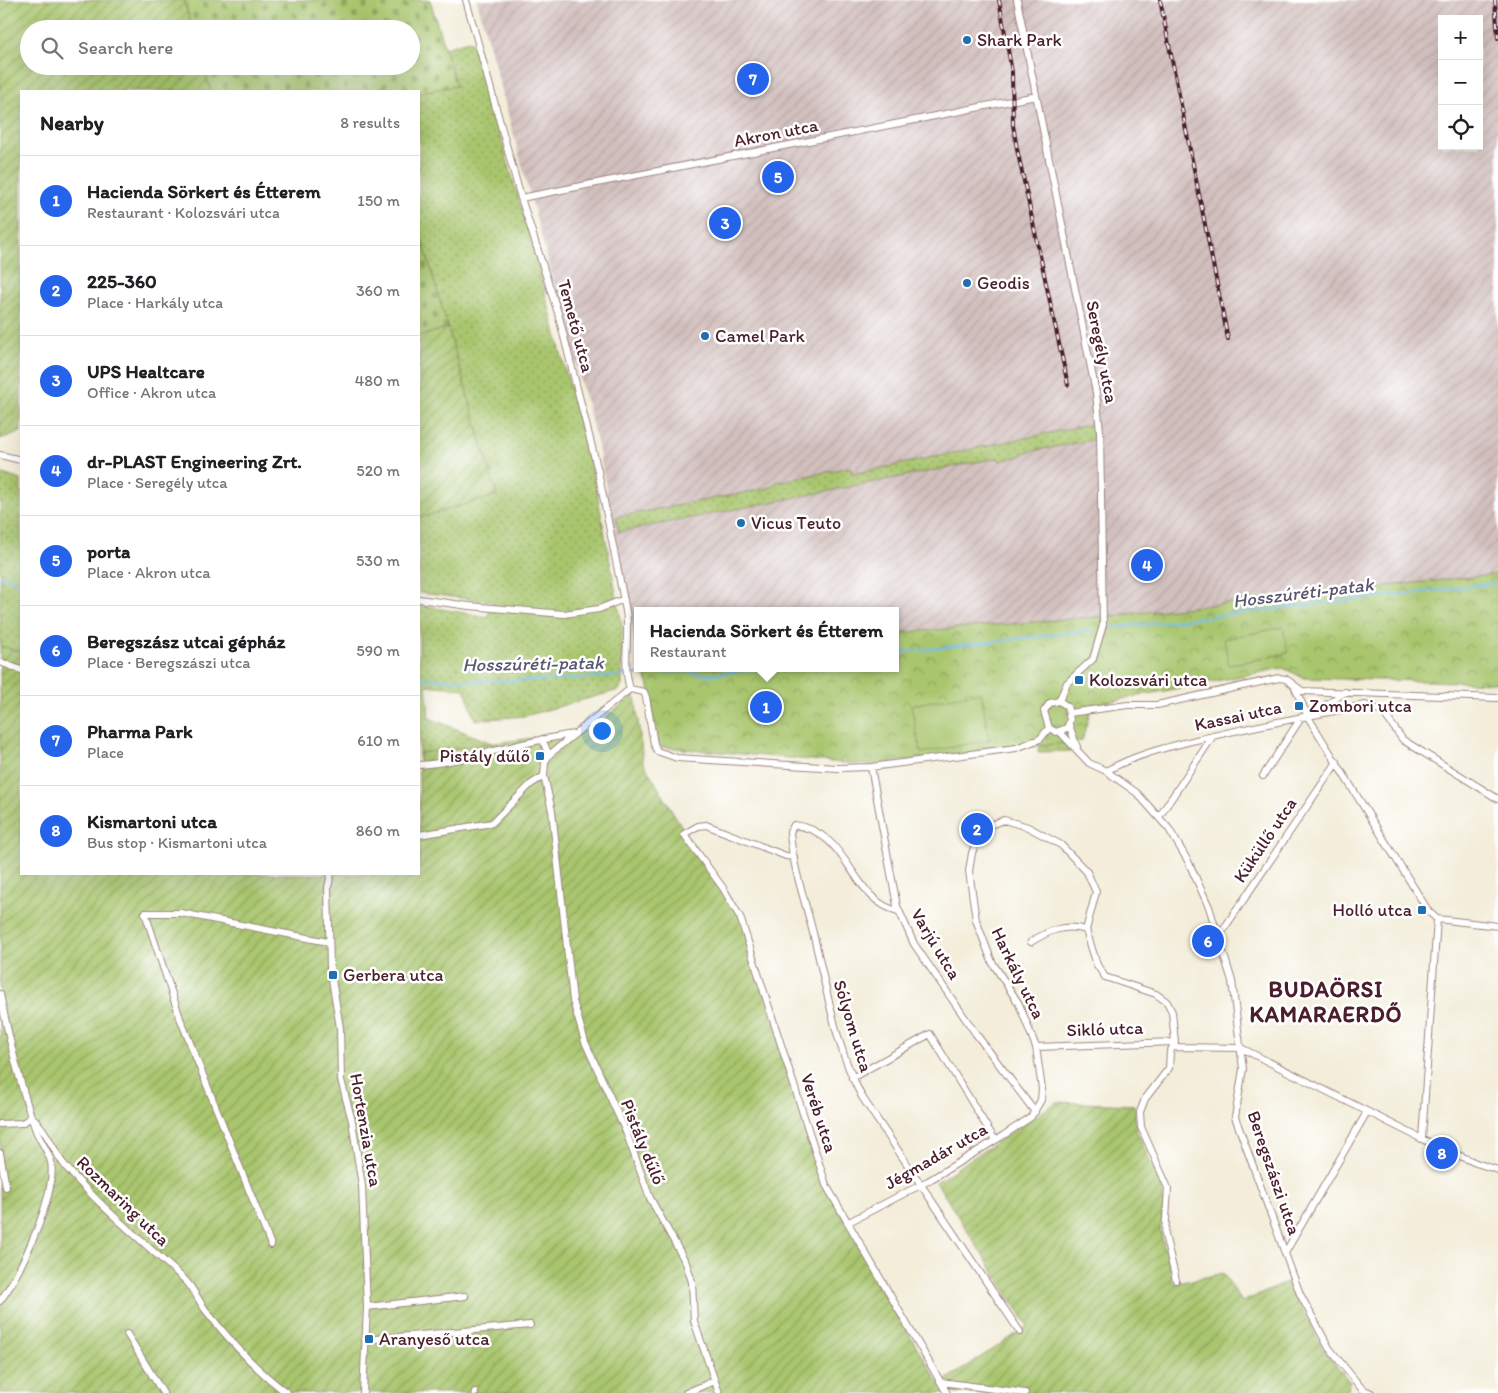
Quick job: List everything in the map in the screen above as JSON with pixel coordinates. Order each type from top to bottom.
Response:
[{"type":"street","name":"Temető utca","points":[[466,0],[521,198],[558,313],[598,471],[624,599],[628,633],[627,679],[630,689]]},
{"type":"street","name":"Seregély utca","points":[[1017,0],[1096,393],[1100,431],[1103,625],[1093,659],[1067,683],[1059,701]]},
{"type":"street","name":"Akron utca","points":[[521,198],[1036,96]]},
{"type":"street","points":[[0,455],[20,460]]},
{"type":"street","points":[[420,599],[469,606],[564,614],[599,609],[624,599]]},
{"type":"street","points":[[0,662],[20,670]]},
{"type":"street","points":[[1069,713],[1128,705],[1157,704],[1279,678],[1286,679],[1302,691],[1498,698]]},
{"type":"street","points":[[1296,688],[1304,718],[1337,762],[1429,912],[1437,919],[1498,926]]},
{"type":"street","points":[[420,835],[492,823],[531,784],[544,776],[545,762],[549,755],[630,689],[644,692],[657,751],[669,757],[830,768],[872,767],[1016,748],[1040,739],[1049,728]]},
{"type":"street","points":[[1263,776],[1304,718],[1345,692]]},
{"type":"street","points":[[1049,728],[1044,711],[1050,703],[1059,701],[1067,706],[1069,725],[1080,753]]},
{"type":"street","name":"Kassai utca","points":[[1106,771],[1124,761],[1148,752],[1212,736],[1366,705],[1377,707],[1403,740],[1498,798]]},
{"type":"street","points":[[1049,728],[1060,732],[1069,725]]},
{"type":"street","name":"Beregszászi utca","points":[[1060,732],[1089,763],[1106,771],[1137,793],[1159,817],[1188,860],[1219,936],[1232,980],[1243,1069],[1235,1117],[1300,1294],[1329,1348],[1362,1388],[1371,1393]]},
{"type":"street","points":[[420,765],[455,762],[542,739],[575,734]]},
{"type":"street","points":[[1159,817],[1212,736]]},
{"type":"street","points":[[542,739],[549,755]]},
{"type":"street","name":"Küküllő utca","points":[[1219,936],[1337,762]]},
{"type":"street","name":"Varjú utca","points":[[872,767],[898,910],[914,944],[976,1034],[1035,1112]]},
{"type":"street","name":"Pistály dűlő","points":[[544,776],[552,811],[573,1001],[580,1029],[626,1132],[650,1198],[686,1263],[692,1282],[694,1321],[719,1393]]},
{"type":"street","name":"Harkály utca","points":[[1031,942],[1051,930],[1079,928],[1086,930],[1096,892],[1087,872],[1061,845],[1028,827],[1004,820],[987,826],[978,837],[972,853],[969,871],[976,920],[992,962],[1018,1004],[1036,1047],[1042,1089],[1041,1100],[1035,1112]]},
{"type":"street","name":"Veréb utca","points":[[794,856],[786,856],[706,825],[698,826],[684,834],[723,888],[740,917],[826,1186],[849,1222],[947,1393]]},
{"type":"street","name":"Sólyom utca","points":[[898,910],[887,908],[870,895],[843,855],[825,837],[807,827],[794,825],[790,832],[794,856],[823,980],[852,1078],[862,1098],[1020,1332]]},
{"type":"street","name":"Hortenzia utca","points":[[331,875],[328,887],[328,942],[340,1028],[341,1080],[352,1121],[362,1186],[367,1307],[363,1393]]},
{"type":"street","points":[[272,1244],[184,1026],[145,913],[181,913],[328,942]]},
{"type":"street","points":[[1422,1139],[1437,919]]},
{"type":"street","points":[[1086,930],[1097,965],[1105,977],[1156,994],[1167,1002],[1172,1012],[1174,1044],[1169,1068],[1145,1099],[1140,1112],[1141,1127],[1168,1188],[1165,1235],[1176,1280]]},
{"type":"street","name":"Rozmaring utca","points":[[0,994],[32,1117],[40,1124],[53,1149],[86,1188],[185,1280],[223,1332],[274,1384],[287,1393]]},
{"type":"street","points":[[852,1078],[930,1034],[996,1140]]},
{"type":"street","points":[[1174,1044],[1241,1048],[1422,1139],[1476,1163],[1498,1170]]},
{"type":"street","name":"Sikló utca","points":[[1036,1047],[1174,1044]]},
{"type":"street","name":"Jégmadár utca","points":[[849,1222],[996,1140],[1031,1117],[1035,1112]]},
{"type":"street","points":[[1286,1253],[1367,1112]]},
{"type":"street","points":[[0,1124],[22,1123],[32,1117],[36,1131],[51,1162],[50,1185],[30,1245],[0,1301]]},
{"type":"street","points":[[0,1153],[6,1187]]},
{"type":"street","points":[[367,1307],[466,1296]]},
{"type":"street","points":[[365,1340],[530,1325]]},
{"type":"street","points":[[128,1334],[163,1393]]},
{"type":"street","points":[[686,1393],[714,1381]]},
{"type":"street","points":[[941,1382],[1025,1393]]},
{"type":"shaded area","points":[[477,0],[1498,0],[1498,574],[1108,616],[899,633],[899,607],[634,607],[634,638],[598,446]]},
{"type":"shaded area","points":[[997,0],[1002,0],[1014,62],[1015,119],[1011,119],[1011,73]]},
{"type":"green space","points":[[0,0],[184,0],[190,20],[20,20],[20,75],[206,75],[211,90],[20,90],[20,432],[0,439]]},
{"type":"green space","points":[[184,0],[430,0],[456,86],[420,92],[420,90],[211,90],[206,75],[420,75],[420,20],[190,20]]},
{"type":"green space","points":[[468,41],[473,43],[537,262],[596,487],[622,625],[622,685],[619,690],[525,716],[475,720],[465,689],[426,685],[429,718],[494,744],[420,753],[420,605],[487,617],[494,602],[420,593],[420,518],[497,495],[420,232],[420,92],[456,86],[445,48]]},
{"type":"green space","points":[[420,232],[448,328],[420,336]]},
{"type":"green space","points":[[448,328],[497,495],[420,518],[420,336]]},
{"type":"green space","points":[[1092,424],[1093,440],[1027,452],[1020,456],[1000,461],[997,458],[619,532],[616,517],[769,488],[777,482],[850,467],[853,474]]},
{"type":"green space","points":[[0,473],[20,480],[20,652],[0,646]]},
{"type":"green space","points":[[1498,574],[1498,683],[1304,678],[1283,668],[1092,705],[1082,741],[868,765],[661,747],[657,742],[649,686],[644,672],[899,672],[899,633],[1108,616]]},
{"type":"green space","points":[[1283,627],[1288,653],[1229,665],[1224,639]]},
{"type":"green space","points":[[0,646],[20,652],[20,875],[420,875],[420,753],[586,731],[635,695],[643,762],[688,837],[742,917],[817,1164],[848,1227],[894,1310],[940,1384],[1028,1326],[936,1182],[1057,1102],[1135,1105],[1136,1129],[1162,1188],[1164,1206],[1160,1230],[1174,1284],[1223,1273],[1242,1302],[1288,1282],[1324,1351],[1350,1382],[1345,1393],[0,1393]]},
{"type":"green space","points":[[981,692],[989,740],[921,753],[911,705]]},
{"type":"green space","points":[[1046,740],[1065,741],[1071,751],[1038,752],[1038,749]]},
{"type":"waterway","name":"Hosszúréti-patak","points":[[0,576],[20,582]]},
{"type":"waterway","name":"Hosszúréti-patak","points":[[1112,628],[1498,583]]},
{"type":"waterway","name":"Hosszúréti-patak","points":[[899,653],[1093,630]]},
{"type":"waterway","name":"Hosszúréti-patak","points":[[420,678],[475,681],[552,680],[669,672]]},
{"type":"waterway","name":"Hosszúréti-patak","points":[[690,672],[707,675],[732,672]]},
{"type":"railway","points":[[999,0],[1012,72],[1013,125],[1017,149],[1068,385]]},
{"type":"railway","points":[[1160,0],[1228,339]]},
{"type":"railway","points":[[1495,0],[1498,38]]},
{"type":"place","name":"Shark Park","points":[[967,40]]},
{"type":"place","name":"Pharma Park","points":[[753,79]]},
{"type":"place","name":"porta","points":[[778,177]]},
{"type":"place","name":"UPS Healtcare","points":[[725,223]]},
{"type":"place","name":"Geodis","points":[[967,283]]},
{"type":"place","name":"Camel Park","points":[[705,336]]},
{"type":"place","name":"Vicus Teuto","points":[[741,523]]},
{"type":"place","name":"dr-PLAST Engineering Zrt.","points":[[1147,565]]},
{"type":"place","name":"Kolozsvári utca","points":[[1079,680]]},
{"type":"place","name":"Zombori utca","points":[[1299,706]]},
{"type":"place","name":"Hacienda Sörkert és Étterem","points":[[766,707]]},
{"type":"place","name":"Pistály dűlő","points":[[540,756]]},
{"type":"place","name":"225-360","points":[[977,829]]},
{"type":"place","name":"Holló utca","points":[[1422,910]]},
{"type":"place","name":"Beregszász utcai gépház","points":[[1208,941]]},
{"type":"place","name":"Gerbera utca","points":[[333,975]]},
{"type":"place","name":"Kismartoni utca","points":[[1442,1153]]},
{"type":"place","name":"Aranyeső utca","points":[[369,1339]]},
{"type":"district","name":"BUDAÖRSI KAMARAERDŐ","points":[[1326,1002]]}]
